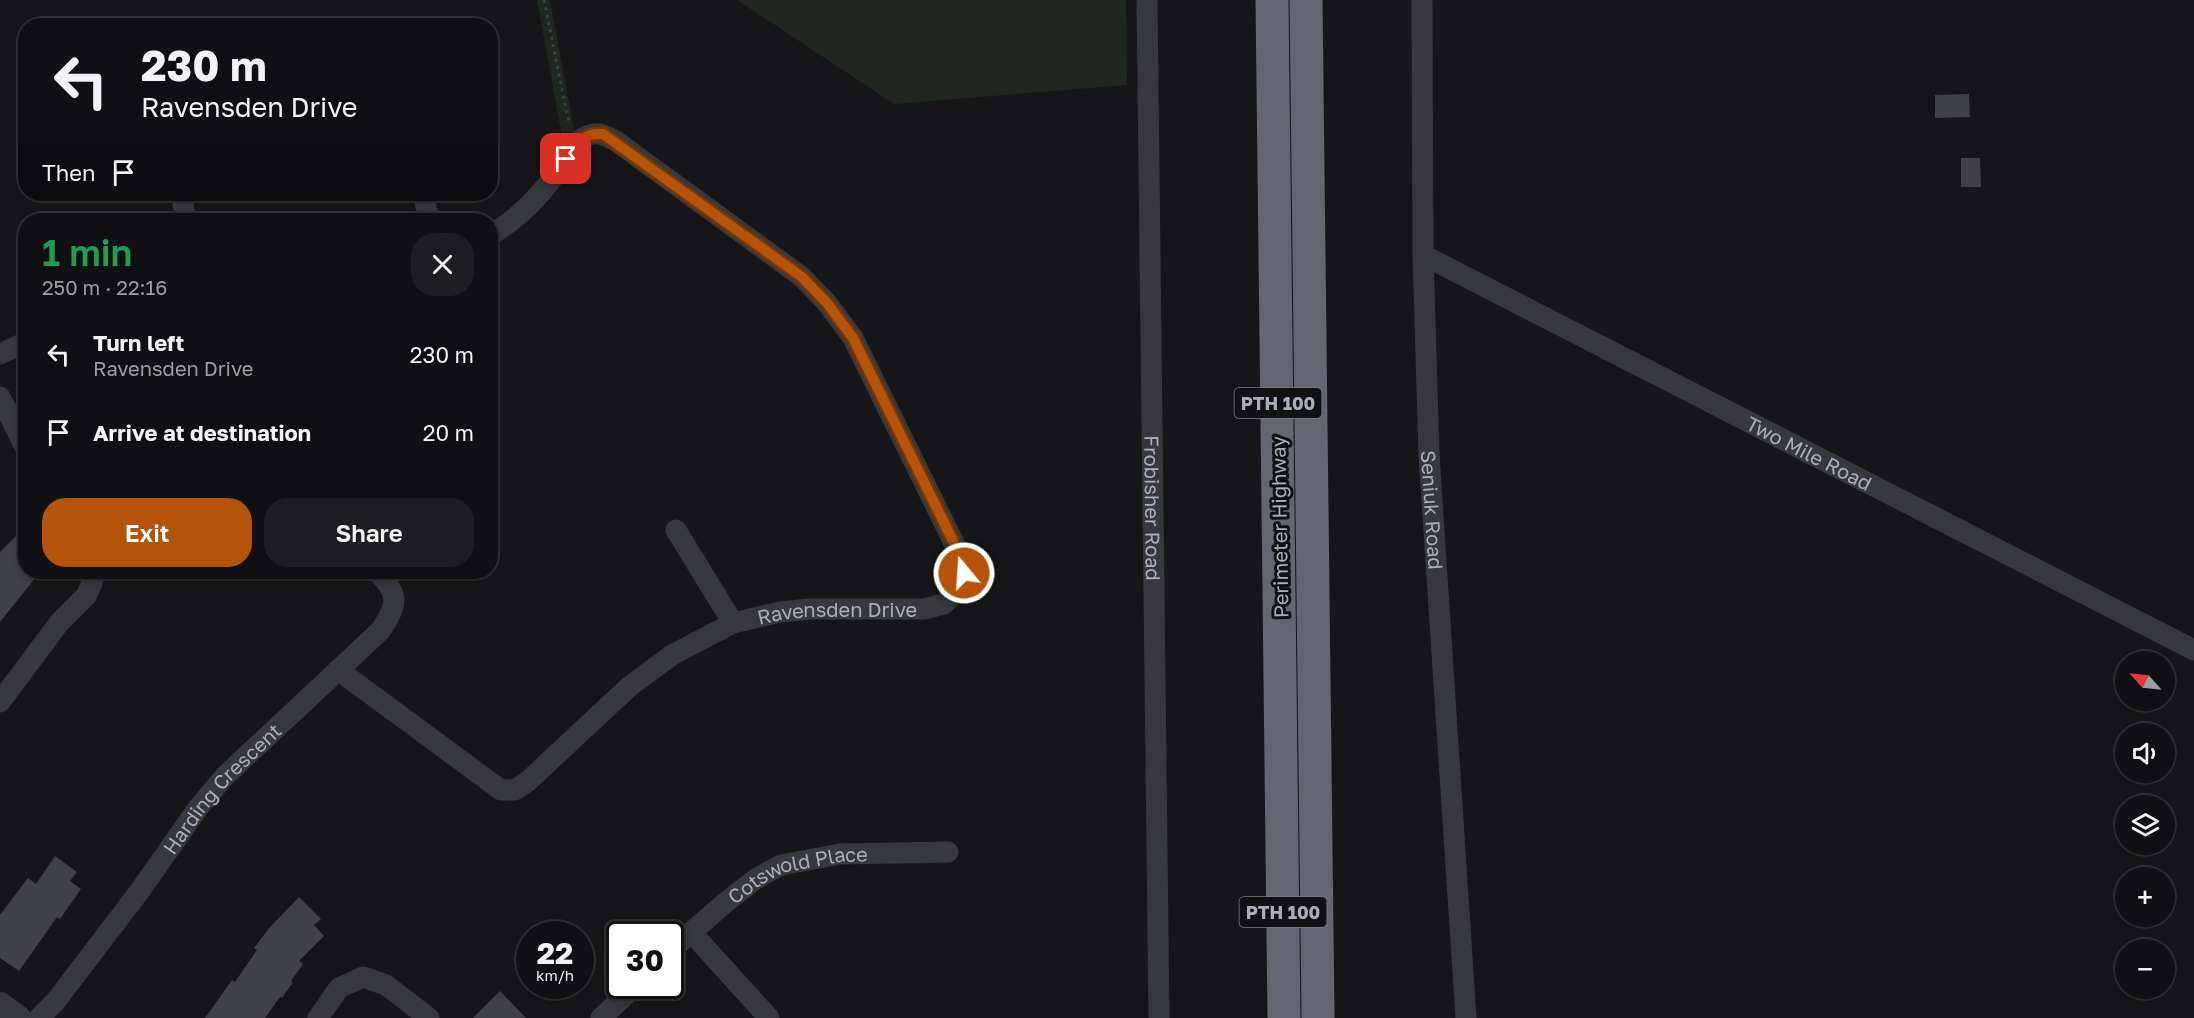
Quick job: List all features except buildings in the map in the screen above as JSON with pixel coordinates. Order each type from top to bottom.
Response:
[{"type":"highway","name":"Perimeter Highway","points":[[1272,0],[1284,1018]]},
{"type":"highway","name":"Perimeter Highway","points":[[1306,0],[1318,1018]]},
{"type":"street","name":"Frobisher Road","points":[[1147,0],[1159,1018]]},
{"type":"street","name":"Seniuk Road","points":[[1422,0],[1423,255],[1429,466],[1466,1018]]},
{"type":"street","name":"Ravensden Drive","points":[[338,670],[501,790],[515,790],[527,782],[630,686],[672,655],[733,623],[780,612],[809,609],[924,609],[944,604],[957,590],[964,573],[957,549],[853,338],[802,277],[603,134],[590,133],[581,139],[530,206],[498,231]]},
{"type":"street","name":"Two Mile Road","points":[[1423,255],[2194,650]]},
{"type":"street","points":[[0,354],[18,346]]},
{"type":"street","points":[[0,398],[18,433]]},
{"type":"street","points":[[676,530],[733,623]]},
{"type":"street","points":[[0,702],[58,623],[86,596],[93,579]]},
{"type":"street","name":"Harding Crescent","points":[[39,1018],[62,993],[139,892],[198,808],[225,776],[380,631],[392,609],[395,596],[390,584],[385,579]]},
{"type":"street","name":"Cotswold Place","points":[[684,938],[757,878],[781,865],[840,854],[948,852]]},
{"type":"street","points":[[691,932],[769,1018]]},
{"type":"street","points":[[318,1018],[339,988],[363,977],[386,985],[429,1018]]},
{"type":"street","points":[[601,1018],[621,999]]},
{"type":"street","points":[[0,1005],[18,1018]]},
{"type":"path","points":[[544,0],[574,149]]},
{"type":"shaded area","points":[[537,0],[550,0],[577,145],[566,159]]},
{"type":"shaded area","points":[[737,0],[1126,0],[1127,85],[894,104]]},
{"type":"route","points":[[566,159],[581,139],[590,133],[603,134],[616,141],[802,277],[827,303],[853,338],[957,549],[964,573]]}]
